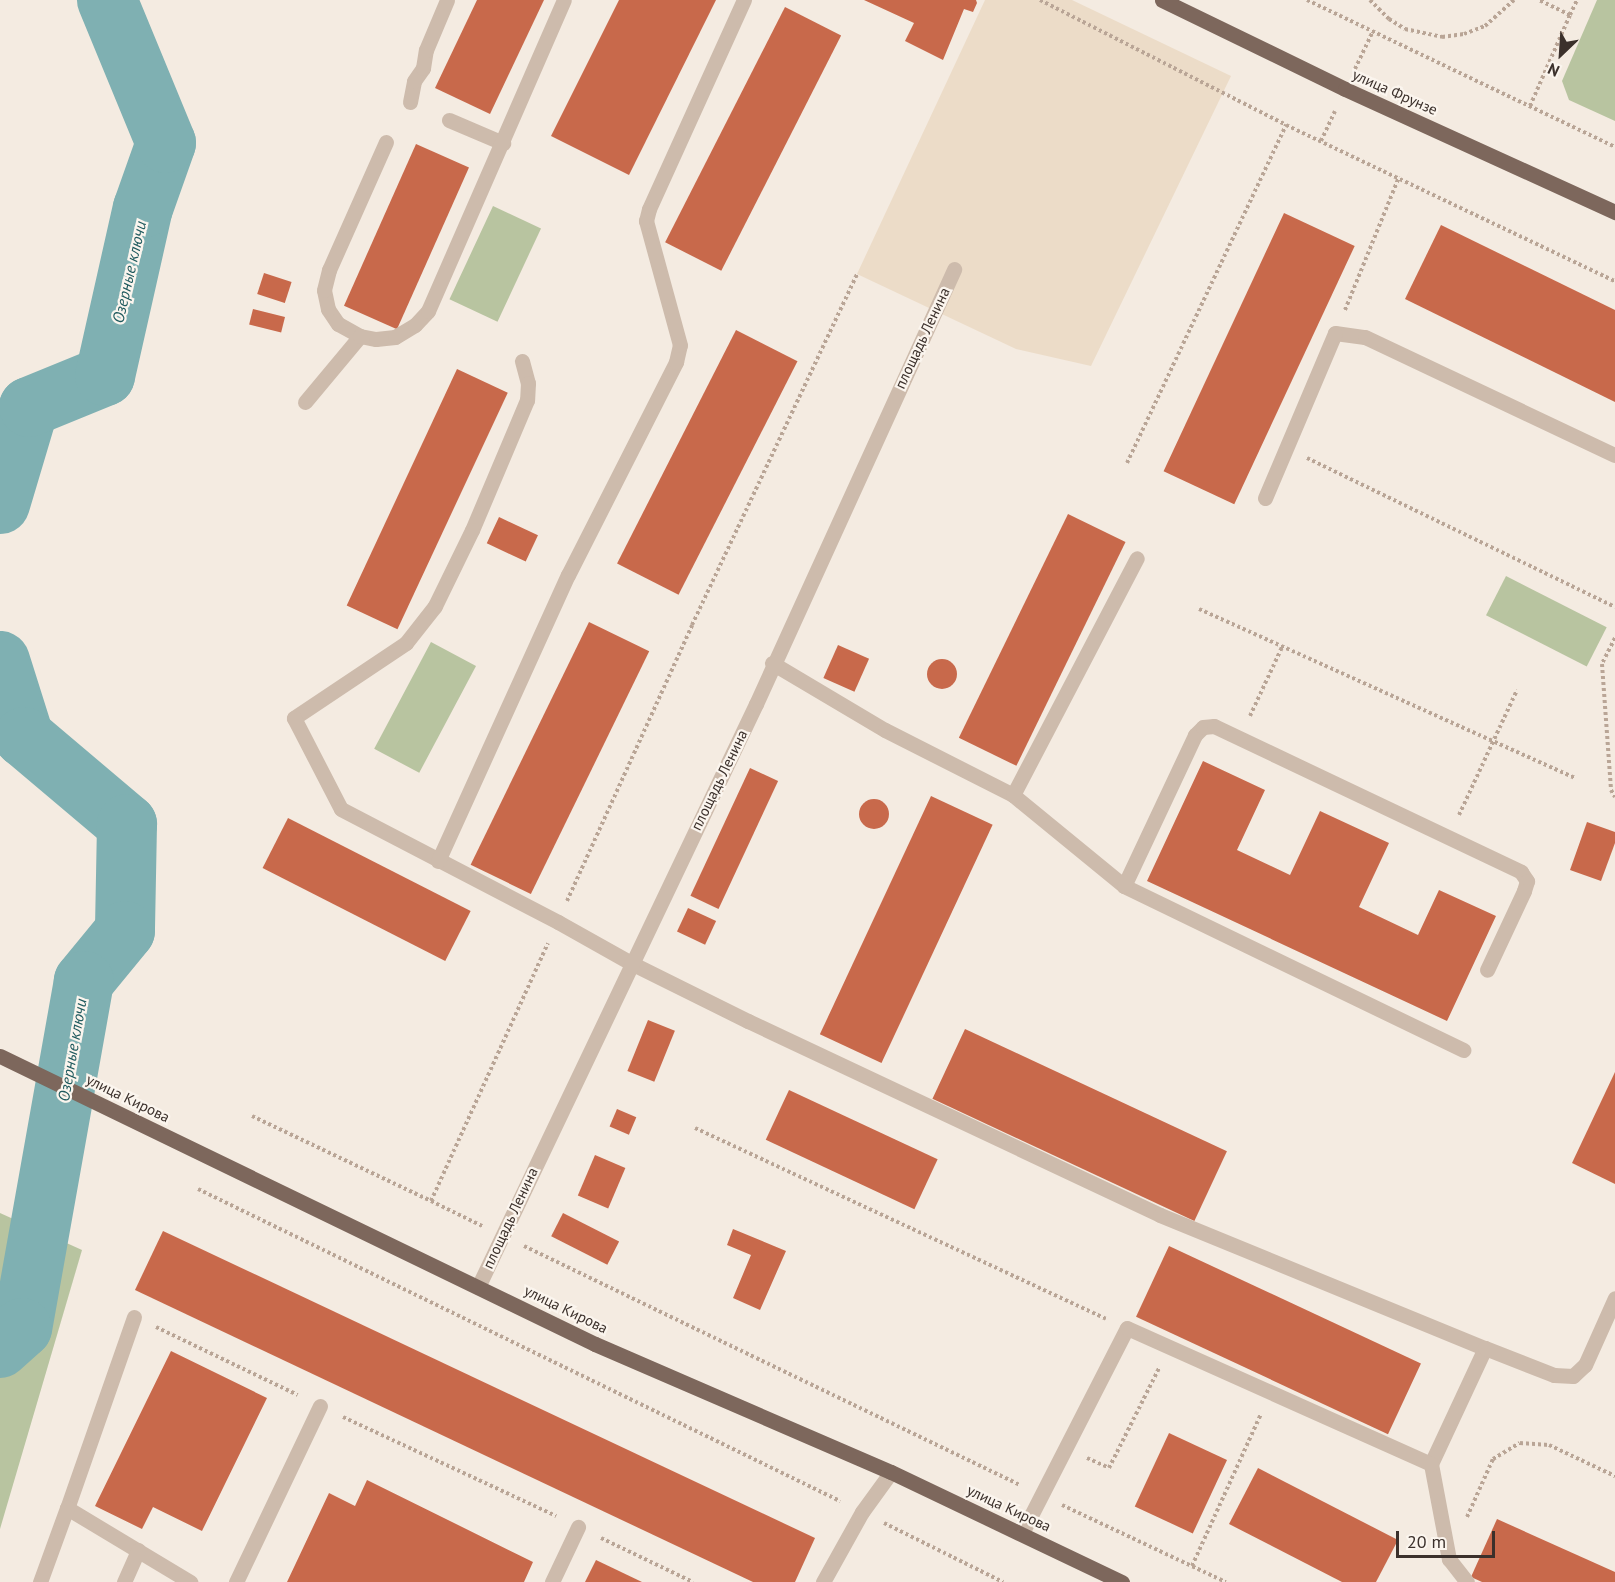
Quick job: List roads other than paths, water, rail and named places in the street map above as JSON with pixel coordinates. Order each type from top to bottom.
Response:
[{"type":"main road","name":"улица Фрунзе","points":[[1161,0],[1345,89],[1615,212]]},
{"type":"main road","name":"улица Кирова","points":[[0,1056],[595,1344],[891,1472],[1122,1582]]},
{"type":"street","points":[[410,102],[414,81],[423,68],[426,50],[447,0]]},
{"type":"street","points":[[386,142],[328,270],[324,290],[328,309],[338,324],[360,336],[376,339],[395,337],[415,325],[428,311],[564,0]]},
{"type":"street","points":[[438,861],[568,575],[676,362],[680,345],[646,221],[744,0]]},
{"type":"street","points":[[449,120],[503,143]]},
{"type":"street","name":"площадь Ленина","points":[[478,1287],[756,704],[772,663],[954,269]]},
{"type":"street","points":[[1265,498],[1335,333],[1365,337],[1615,455]]},
{"type":"street","points":[[305,402],[360,336]]},
{"type":"street","points":[[522,361],[528,382],[527,400],[472,530],[435,606],[406,643],[294,718],[341,809],[747,1022],[1160,1215],[1554,1376],[1573,1376],[1585,1365],[1615,1298]]},
{"type":"street","points":[[1012,795],[1137,558]]},
{"type":"street","points":[[772,663],[885,730],[1012,795],[1124,885],[1463,1050]]},
{"type":"street","points":[[1124,885],[1195,735],[1203,727],[1214,726],[1521,872],[1527,881],[1487,970]]},
{"type":"street","points":[[40,1582],[134,1317]]},
{"type":"street","points":[[1022,1533],[1127,1328],[1431,1464]]},
{"type":"street","points":[[1467,1582],[1449,1559],[1431,1464],[1485,1348]]},
{"type":"street","points":[[236,1582],[320,1406]]},
{"type":"street","points":[[823,1582],[862,1512],[891,1472]]},
{"type":"street","points":[[67,1508],[190,1582]]},
{"type":"street","points":[[552,1582],[578,1527]]},
{"type":"street","points":[[124,1582],[138,1550]]},
{"type":"waterway","name":"Озерные ключи","points":[[0,504],[29,407],[105,376],[143,208],[166,143],[107,0]]},
{"type":"waterway","name":"Озерные ключи","points":[[0,661],[24,737],[127,824],[125,931],[84,981],[22,1328],[0,1348]]}]
